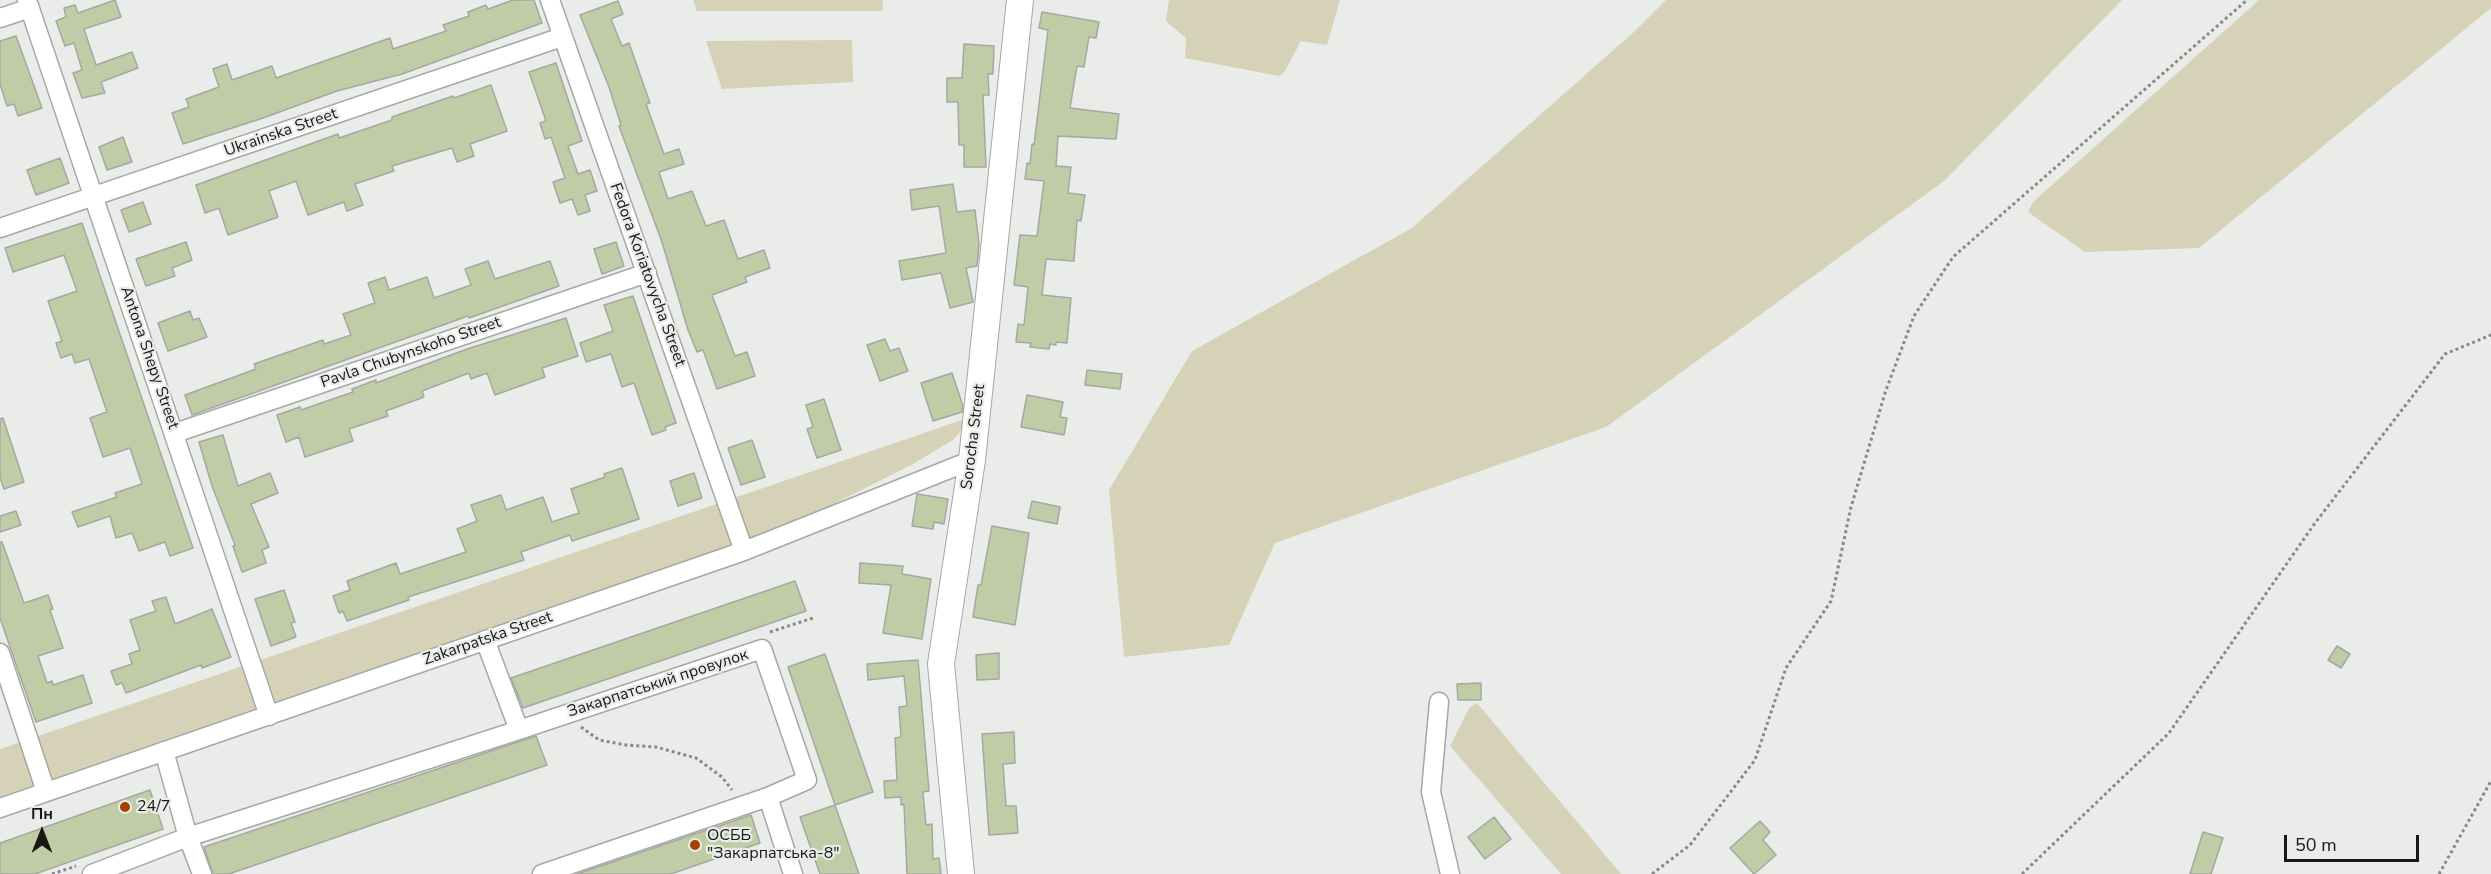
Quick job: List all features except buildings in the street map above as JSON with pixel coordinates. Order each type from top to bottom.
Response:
[{"type":"main road","name":"Sorocha Street","points":[[961,874],[941,664],[972,460],[1020,0]]},
{"type":"street","name":"Fedora Koriatovycha Street","points":[[550,0],[744,551]]},
{"type":"street","points":[[0,18],[29,4]]},
{"type":"street","name":"Antona Shepy Street","points":[[29,4],[269,716]]},
{"type":"street","name":"Ukrainska Street","points":[[0,228],[562,38]]},
{"type":"street","name":"Pavla Chubynskoho Street","points":[[175,433],[647,273]]},
{"type":"street","name":"Zakarpatska Street","points":[[0,807],[744,551],[972,460]]},
{"type":"street","points":[[485,640],[519,730]]},
{"type":"street","name":"Закарпатський провулок","points":[[88,868],[762,650],[807,780],[768,797],[542,874]]},
{"type":"street","points":[[0,653],[46,792]]},
{"type":"street","points":[[1439,702],[1431,792],[1450,874]]},
{"type":"street","points":[[164,751],[188,837],[202,874]]},
{"type":"street","points":[[768,797],[794,874]]},
{"type":"path","points":[[1652,874],[1690,845],[1755,760],[1786,668],[1831,601],[1851,507],[1886,390],[1914,316],[1953,257],[2247,0]]},
{"type":"path","points":[[2022,874],[2169,733],[2315,523],[2445,354],[2491,335]]},
{"type":"path","points":[[566,714],[599,740],[656,747],[696,758],[722,777],[745,805]]},
{"type":"path","points":[[2439,874],[2491,781]]},
{"type":"path","points":[[52,874],[88,868]]},
{"type":"shaded area","points":[[693,0],[883,0],[882,11],[697,11]]},
{"type":"shaded area","points":[[1169,0],[1340,0],[1327,45],[1301,41],[1285,71],[1279,76],[1185,58],[1186,38],[1166,21]]},
{"type":"shaded area","points":[[1666,0],[2122,0],[1944,181],[1606,427],[1275,543],[1229,645],[1124,657],[1109,490],[1192,351],[1412,228],[1635,31]]},
{"type":"shaded area","points":[[2259,0],[2491,0],[2491,8],[2199,248],[2085,252],[2028,212],[2033,202]]},
{"type":"shaded area","points":[[852,40],[853,82],[722,89],[706,41]]},
{"type":"shaded area","points":[[962,420],[966,421],[965,426],[953,440],[913,464],[796,523],[0,802],[0,749]]},
{"type":"shaded area","points":[[1477,703],[1621,874],[1561,874],[1450,746],[1469,708]]},
{"type":"place","name":"24/7","points":[[125,807]]},
{"type":"place","name":"ОСББ \"Закарпатська-8\"","points":[[695,845]]}]
